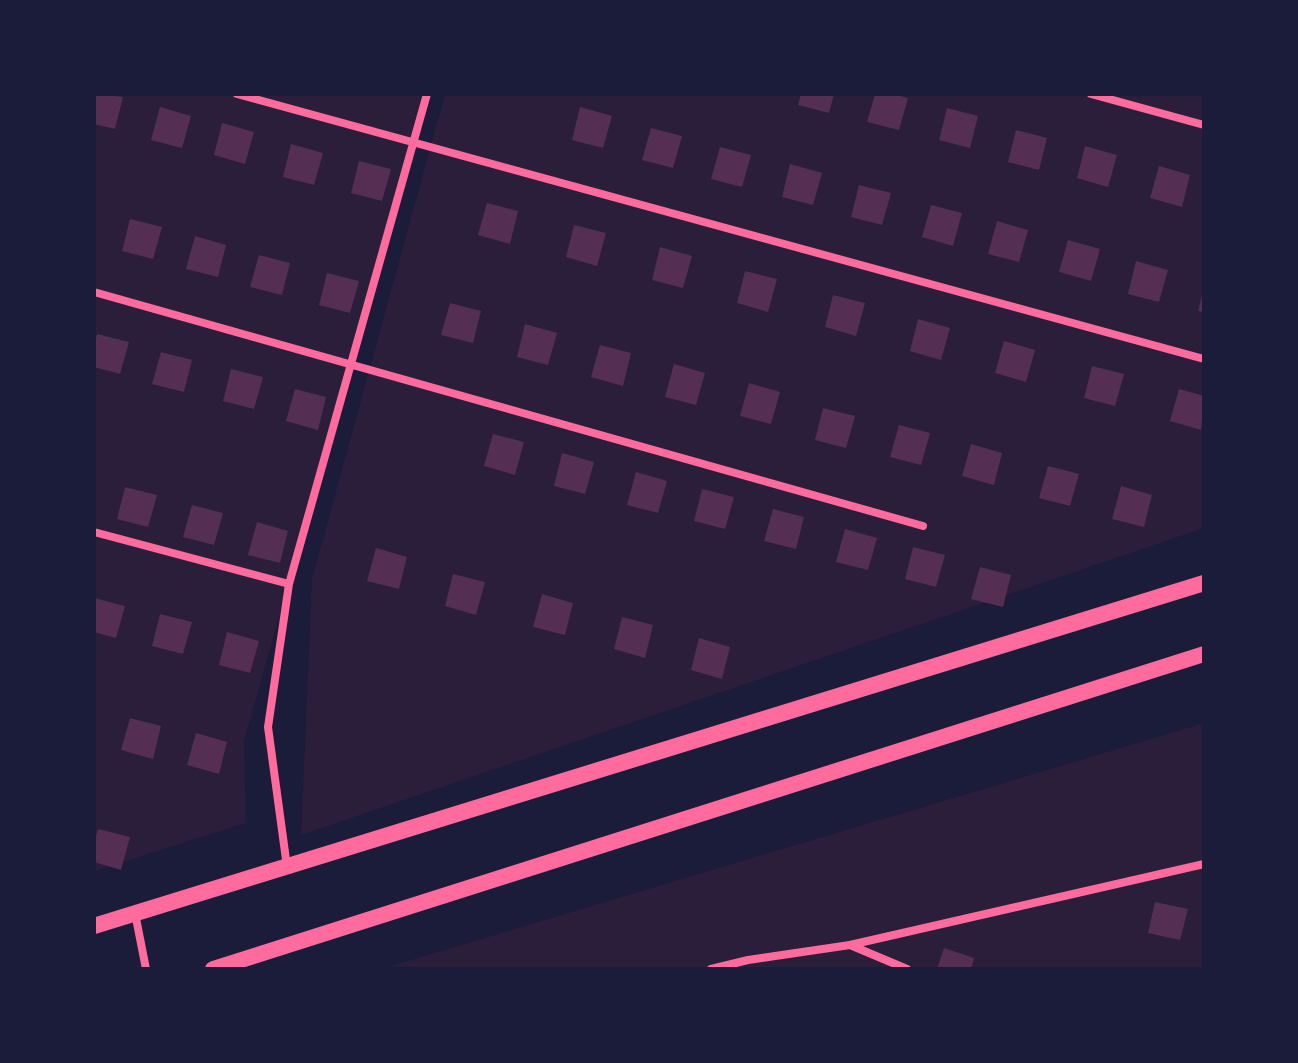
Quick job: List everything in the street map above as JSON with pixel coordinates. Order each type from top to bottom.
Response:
[{"type":"main road","points":[[94,926],[1204,583]]},
{"type":"main road","points":[[213,969],[1204,654]]},
{"type":"street","points":[[237,94],[1204,359]]},
{"type":"street","points":[[287,867],[268,727],[289,584],[427,94]]},
{"type":"street","points":[[1091,94],[1204,125]]},
{"type":"street","points":[[94,292],[923,526]]},
{"type":"street","points":[[94,532],[289,584]]},
{"type":"street","points":[[711,969],[748,960],[850,945],[1204,864]]},
{"type":"street","points":[[135,913],[146,969]]},
{"type":"street","points":[[850,945],[907,969]]},
{"type":"shaded area","points":[[94,94],[427,94],[244,741],[246,823],[94,871]]},
{"type":"shaded area","points":[[445,94],[1204,94],[1204,528],[301,835],[312,579]]},
{"type":"shaded area","points":[[1204,723],[1204,969],[381,969]]},
{"type":"building","points":[[94,94],[123,97],[115,129],[94,124]]},
{"type":"building","points":[[801,94],[834,94],[829,113],[798,105]]},
{"type":"building","points":[[875,94],[908,98],[899,130],[867,122]]},
{"type":"building","points":[[160,107],[191,116],[182,148],[151,140]]},
{"type":"building","points":[[580,107],[612,116],[603,148],[572,140]]},
{"type":"building","points":[[947,108],[978,116],[970,148],[939,140]]},
{"type":"building","points":[[222,123],[254,132],[245,164],[214,155]]},
{"type":"building","points":[[651,128],[682,136],[673,168],[642,160]]},
{"type":"building","points":[[1016,130],[1047,138],[1039,170],[1008,162]]},
{"type":"building","points":[[291,144],[323,153],[314,185],[283,177]]},
{"type":"building","points":[[1085,146],[1117,155],[1108,187],[1077,178]]},
{"type":"building","points":[[720,147],[751,155],[742,187],[711,179]]},
{"type":"building","points":[[359,161],[391,169],[382,201],[351,193]]},
{"type":"building","points":[[790,164],[822,173],[813,205],[782,197]]},
{"type":"building","points":[[1159,166],[1190,175],[1182,207],[1150,198]]},
{"type":"building","points":[[859,185],[891,193],[882,225],[851,217]]},
{"type":"building","points":[[487,203],[518,211],[510,244],[478,235]]},
{"type":"building","points":[[931,205],[962,213],[953,246],[922,237]]},
{"type":"building","points":[[130,219],[162,227],[153,259],[122,251]]},
{"type":"building","points":[[997,221],[1028,230],[1019,262],[988,254]]},
{"type":"building","points":[[574,225],[606,233],[597,266],[566,257]]},
{"type":"building","points":[[195,236],[226,245],[218,277],[186,269]]},
{"type":"building","points":[[1068,240],[1100,249],[1091,281],[1059,272]]},
{"type":"building","points":[[660,247],[692,256],[683,288],[652,280]]},
{"type":"building","points":[[259,255],[290,263],[282,295],[250,287]]},
{"type":"building","points":[[1136,261],[1168,270],[1159,302],[1128,294]]},
{"type":"building","points":[[745,271],[777,279],[768,312],[737,303]]},
{"type":"building","points":[[327,273],[359,281],[350,313],[319,305]]},
{"type":"building","points":[[1204,292],[1204,312],[1198,311]]},
{"type":"building","points":[[833,295],[865,303],[856,336],[825,327]]},
{"type":"building","points":[[450,303],[481,311],[473,343],[441,335]]},
{"type":"building","points":[[918,319],[950,328],[941,360],[910,351]]},
{"type":"building","points":[[525,324],[557,333],[548,365],[517,357]]},
{"type":"building","points":[[97,334],[129,342],[120,374],[94,367]]},
{"type":"building","points":[[1004,341],[1035,350],[1026,382],[995,373]]},
{"type":"building","points":[[600,345],[631,353],[623,386],[591,377]]},
{"type":"building","points":[[161,352],[192,360],[184,392],[152,384]]},
{"type":"building","points":[[674,364],[705,373],[696,405],[665,397]]},
{"type":"building","points":[[1092,366],[1124,374],[1115,406],[1084,398]]},
{"type":"building","points":[[231,369],[263,377],[254,409],[223,401]]},
{"type":"building","points":[[749,383],[780,392],[771,424],[740,416]]},
{"type":"building","points":[[295,389],[326,397],[318,430],[286,421]]},
{"type":"building","points":[[1179,389],[1204,396],[1201,430],[1170,421]]},
{"type":"building","points":[[823,408],[855,416],[846,448],[815,440]]},
{"type":"building","points":[[899,425],[930,433],[921,465],[890,457]]},
{"type":"building","points":[[493,434],[524,442],[515,475],[484,466]]},
{"type":"building","points":[[971,444],[1002,453],[994,485],[962,476]]},
{"type":"building","points":[[562,453],[594,462],[585,494],[554,486]]},
{"type":"building","points":[[1048,466],[1079,474],[1070,506],[1039,498]]},
{"type":"building","points":[[636,472],[667,481],[658,513],[627,505]]},
{"type":"building","points":[[1121,486],[1152,495],[1144,527],[1112,519]]},
{"type":"building","points":[[125,487],[157,495],[148,527],[117,519]]},
{"type":"building","points":[[702,489],[734,497],[725,529],[694,521]]},
{"type":"building","points":[[192,505],[223,513],[214,545],[183,537]]},
{"type":"building","points":[[773,509],[804,517],[796,549],[764,541]]},
{"type":"building","points":[[257,522],[288,531],[280,563],[248,555]]},
{"type":"building","points":[[845,529],[877,538],[868,570],[836,562]]},
{"type":"building","points":[[913,547],[945,555],[936,587],[905,579]]},
{"type":"building","points":[[376,548],[407,557],[399,589],[367,581]]},
{"type":"building","points":[[980,567],[1011,575],[1003,607],[971,599]]},
{"type":"building","points":[[453,574],[485,582],[476,615],[445,606]]},
{"type":"building","points":[[542,594],[573,603],[565,635],[533,627]]},
{"type":"building","points":[[94,598],[125,606],[116,638],[94,632]]},
{"type":"building","points":[[160,614],[192,622],[183,654],[152,646]]},
{"type":"building","points":[[622,617],[653,625],[645,658],[614,649]]},
{"type":"building","points":[[227,632],[259,641],[250,673],[219,665]]},
{"type":"building","points":[[699,638],[730,647],[722,679],[691,670]]},
{"type":"building","points":[[130,718],[161,726],[153,759],[121,750]]},
{"type":"building","points":[[196,733],[227,742],[219,774],[187,765]]},
{"type":"building","points":[[98,829],[130,837],[121,870],[94,862]]},
{"type":"building","points":[[1155,902],[1188,909],[1180,940],[1148,933]]},
{"type":"building","points":[[944,948],[974,958],[971,969],[937,969]]}]
